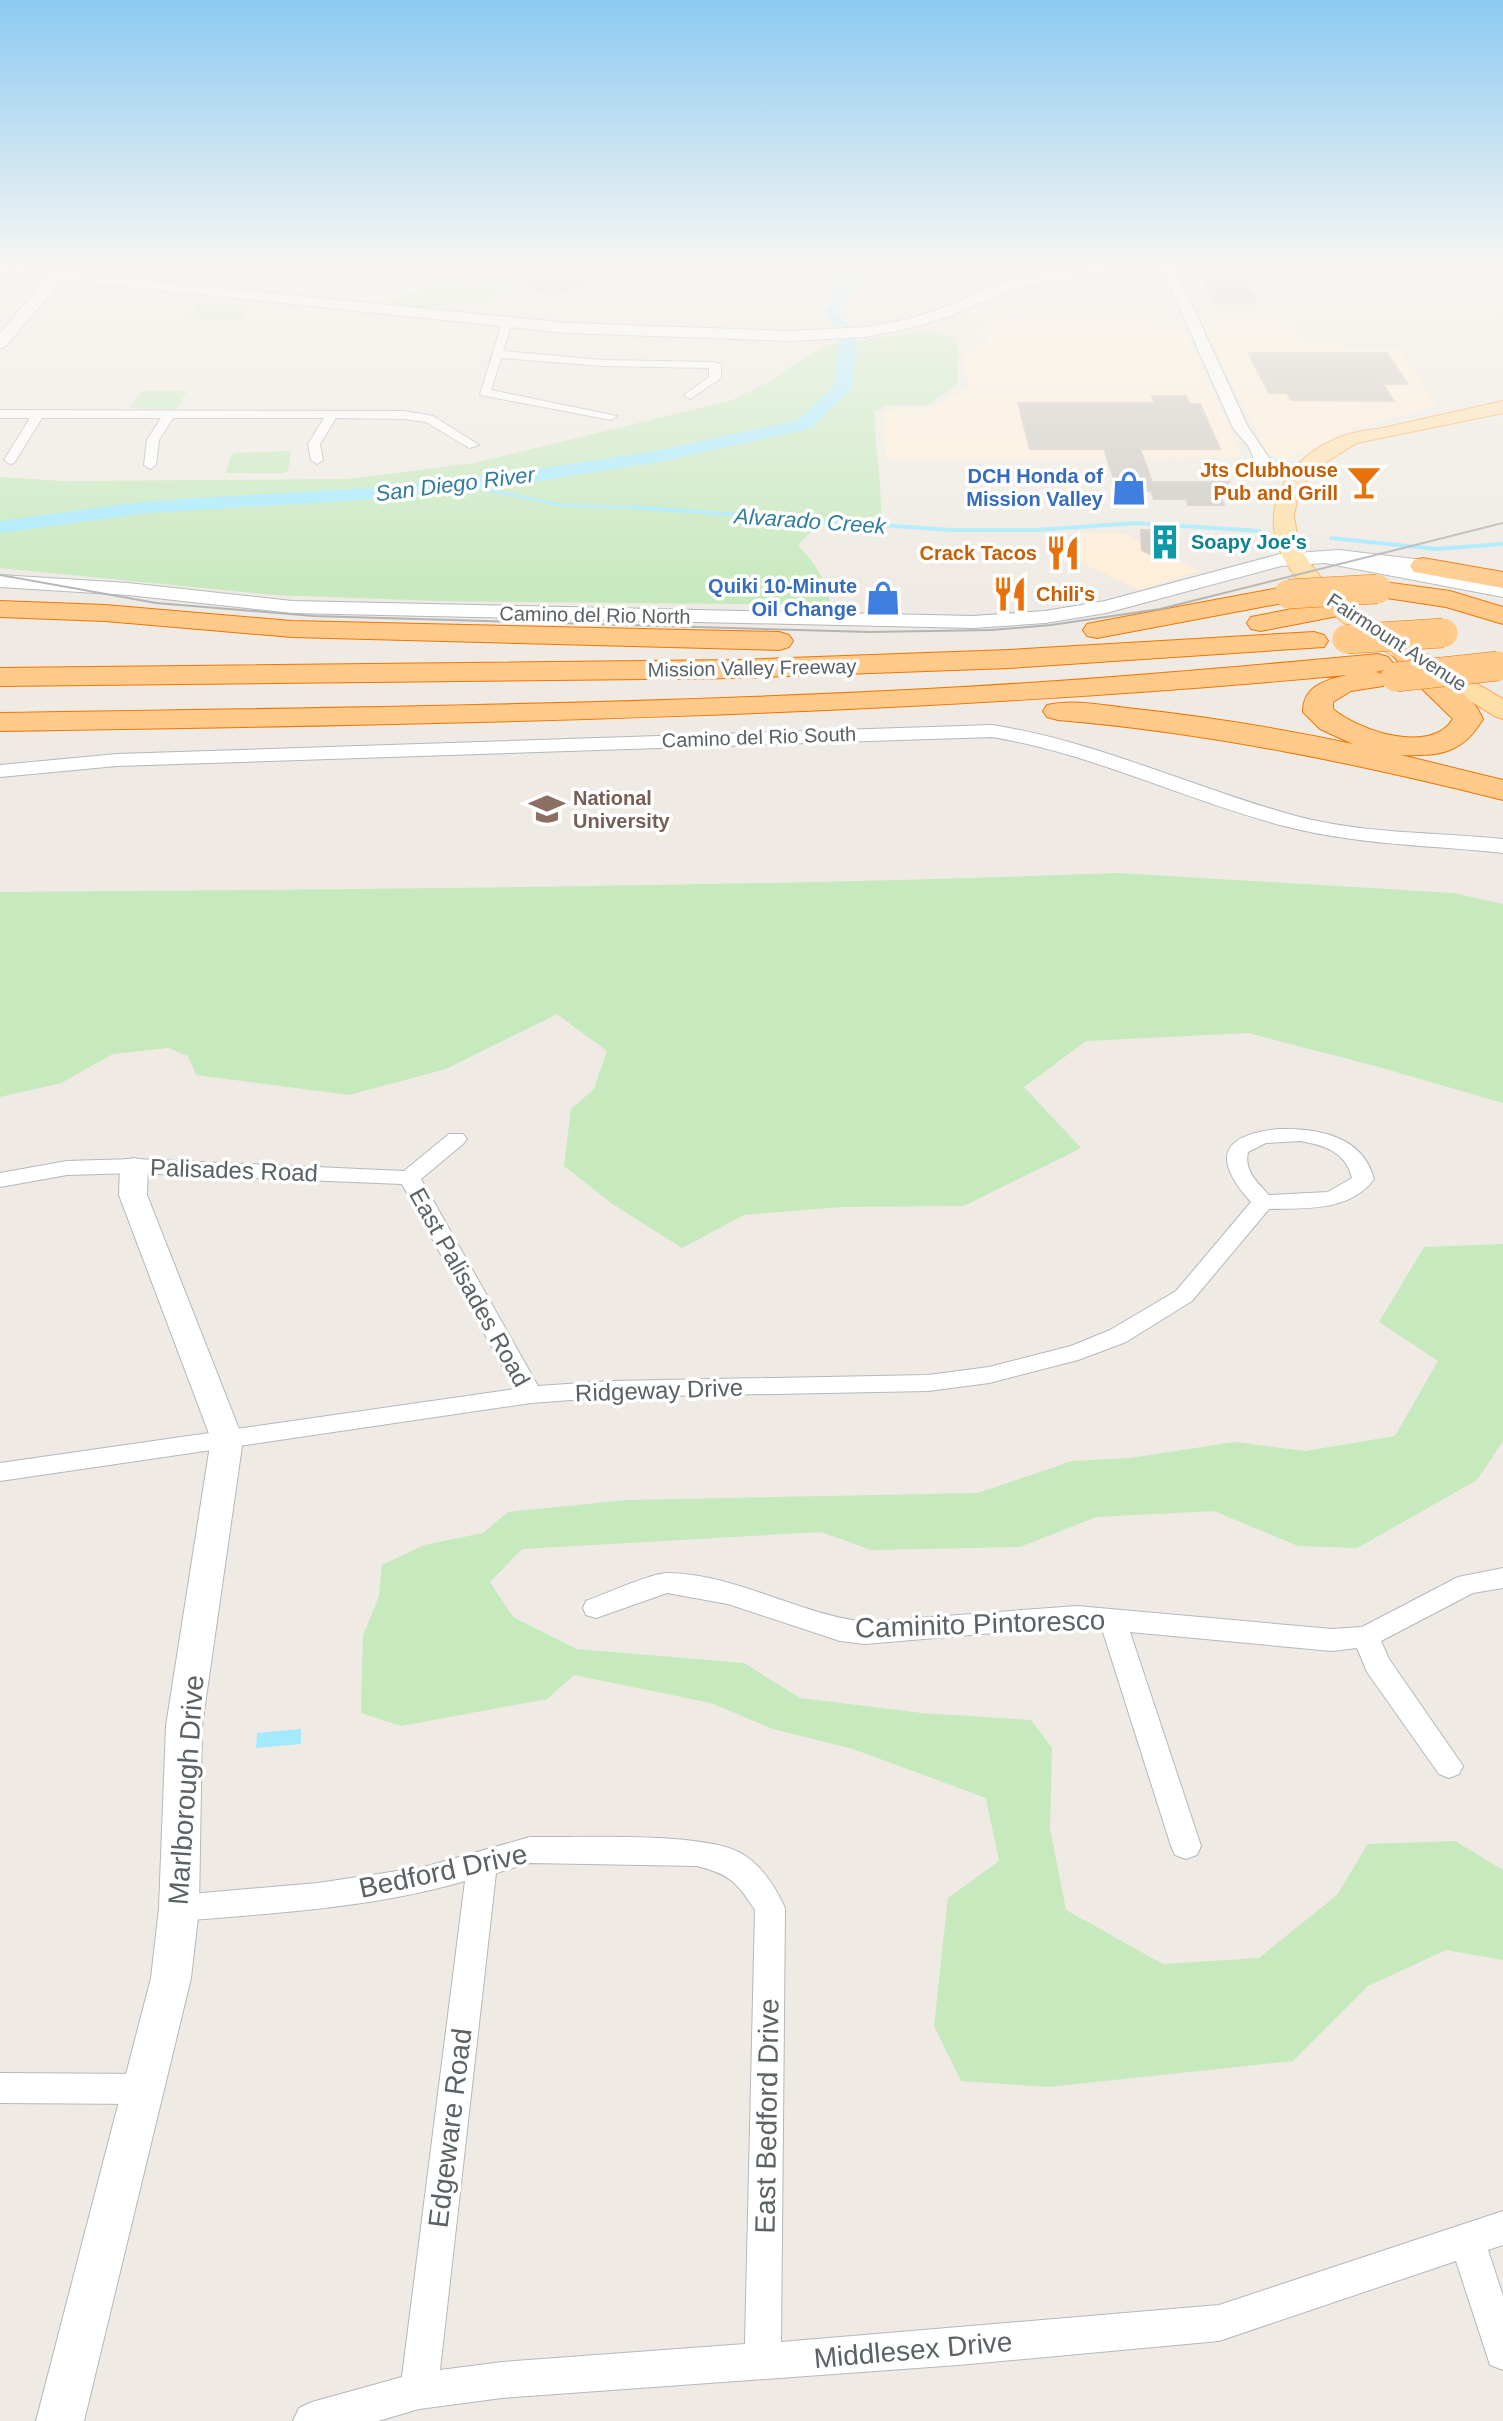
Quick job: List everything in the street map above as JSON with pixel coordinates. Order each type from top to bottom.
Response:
[{"type":"highway","points":[[1423,566],[1503,580]]},
{"type":"highway","points":[[1004,641],[1116,628],[1289,594],[1377,589],[1450,599],[1498,650]]},
{"type":"highway","points":[[0,601],[318,629]]},
{"type":"highway","points":[[0,609],[318,629],[568,638],[927,643],[1196,631],[1338,608]]},
{"type":"highway","points":[[0,633],[243,646],[824,658],[901,664]]},
{"type":"highway","name":"Mission Valley Freeway","points":[[0,677],[492,673],[901,664],[1443,633],[1498,650]]},
{"type":"highway","points":[[0,649],[122,657],[420,666],[492,673]]},
{"type":"highway","points":[[0,724],[885,699],[1173,682],[1393,664],[1498,650]]},
{"type":"highway","name":"Mission Valley Freeway","points":[[0,696],[730,688],[1393,664]]},
{"type":"highway","points":[[885,699],[1171,721],[1417,766],[1503,790]]},
{"type":"highway","points":[[0,747],[137,732],[416,714]]},
{"type":"highway","points":[[1417,766],[1503,766]]},
{"type":"main road","points":[[1298,477],[1305,468],[1356,437],[1375,436],[1422,422],[1503,407]]},
{"type":"main road","points":[[1320,477],[1341,460],[1374,442],[1375,436]]},
{"type":"main road","name":"Fairmount Avenue","points":[[1298,477],[1289,488],[1281,512],[1284,532],[1295,559],[1313,584],[1393,664],[1503,711]]},
{"type":"main road","name":"Fairmount Avenue","points":[[1320,477],[1311,491],[1303,515],[1320,557],[1334,577],[1385,619],[1498,650]]},
{"type":"main road","name":"Camino del Rio North","points":[[0,581],[128,589],[292,607],[973,622],[1045,617],[1106,607],[1264,564],[1295,559],[1350,556],[1423,566]]},
{"type":"street","points":[[488,379],[484,392],[611,416]]},
{"type":"street","points":[[690,395],[714,379]]},
{"type":"street","points":[[1218,379],[1241,428],[1243,446],[1254,465],[1298,477],[1320,477]]},
{"type":"street","points":[[0,414],[419,417],[429,419],[473,445]]},
{"type":"street","points":[[10,460],[38,414]]},
{"type":"street","points":[[150,465],[153,440],[169,415]]},
{"type":"street","points":[[317,460],[314,444],[332,415]]},
{"type":"street","points":[[1320,557],[1503,592]]},
{"type":"street","points":[[1423,566],[1503,571]]},
{"type":"street","name":"Camino del Rio South","points":[[0,771],[117,760],[992,731],[1066,744],[1289,820],[1330,830],[1503,846]]},
{"type":"street","points":[[1280,1135],[1320,1138],[1353,1155],[1361,1167],[1363,1179],[1356,1189],[1343,1195],[1263,1202],[1240,1176],[1235,1162],[1238,1150],[1248,1140],[1280,1135]]},
{"type":"street","points":[[409,1178],[456,1139]]},
{"type":"street","name":"Palisades Road","points":[[0,1180],[67,1168],[134,1166],[409,1178]]},
{"type":"street","name":"Marlborough Drive","points":[[60,2421],[171,1978],[179,1908],[184,1726],[227,1439],[133,1195],[134,1166]]},
{"type":"street","name":"East Palisades Road","points":[[409,1178],[531,1395]]},
{"type":"street","name":"Ridgeway Drive","points":[[0,1472],[531,1395],[611,1389],[928,1383],[989,1375],[1078,1352],[1118,1336],[1184,1296],[1263,1202]]},
{"type":"street","name":"Caminito Pintoresco","points":[[596,1608],[666,1583],[728,1594],[840,1630],[865,1633],[1077,1616],[1332,1640],[1366,1637],[1467,1584],[1503,1578]]},
{"type":"street","points":[[1112,1617],[1186,1846]]},
{"type":"street","points":[[1366,1637],[1377,1664],[1449,1766]]},
{"type":"street","name":"Bedford Drive","points":[[179,1908],[318,1896],[424,1880],[530,1850],[697,1853],[731,1862],[750,1877]]},
{"type":"street","name":"Edgeware Road","points":[[419,2391],[482,1864]]},
{"type":"street","name":"East Bedford Drive","points":[[750,1877],[770,1908],[763,2361]]},
{"type":"street","points":[[0,2088],[142,2089]]},
{"type":"street","name":"Middlesex Drive","points":[[312,2421],[419,2391],[502,2380],[1219,2323],[1503,2228]]},
{"type":"street","points":[[1468,2242],[1503,2352]]},
{"type":"shaded area","points":[[968,379],[1207,379],[1241,453],[1239,458],[886,459],[883,413],[897,409],[931,409],[969,387]]},
{"type":"shaded area","points":[[1230,379],[1419,379],[1437,406],[1351,429],[1291,459],[1266,452]]},
{"type":"shaded area","points":[[1072,533],[1123,533],[1199,571],[1140,590],[1082,563]]},
{"type":"green space","points":[[958,379],[958,384],[928,405],[886,406],[875,411],[881,515],[824,526],[805,537],[798,546],[819,572],[830,605],[441,601],[274,595],[0,568],[0,477],[62,481],[348,479],[474,463],[732,400],[770,381]]},
{"type":"green space","points":[[142,391],[187,391],[176,409],[130,408]]},
{"type":"green space","points":[[236,453],[291,453],[288,471],[283,473],[226,473],[231,455]]},
{"type":"green space","points":[[1118,873],[1453,893],[1503,904],[1503,1103],[1248,1033],[1086,1041],[1024,1087],[1081,1148],[964,1206],[841,1207],[744,1215],[682,1248],[614,1205],[564,1166],[571,1109],[594,1089],[607,1051],[557,1014],[446,1069],[349,1095],[196,1075],[188,1056],[168,1048],[113,1054],[61,1083],[0,1097],[0,892],[699,884]]},
{"type":"green space","points":[[1503,1244],[1503,1441],[1477,1480],[1357,1548],[1298,1546],[1214,1511],[1096,1517],[1020,1547],[871,1550],[821,1532],[522,1549],[490,1582],[513,1617],[577,1649],[744,1663],[800,1698],[922,1713],[1031,1720],[1052,1748],[1050,1829],[1066,1910],[1163,1964],[1259,1958],[1337,1895],[1368,1844],[1455,1841],[1503,1870],[1503,1960],[1446,1950],[1368,1986],[1293,2061],[1048,2087],[961,2081],[934,2026],[948,1898],[999,1861],[986,1798],[853,1749],[773,1729],[711,1703],[574,1675],[547,1699],[401,1726],[361,1713],[363,1636],[379,1596],[382,1565],[424,1545],[483,1533],[508,1512],[628,1500],[978,1493],[1072,1461],[1130,1458],[1235,1442],[1305,1451],[1395,1436],[1438,1361],[1379,1322],[1424,1247]]},
{"type":"water","points":[[301,1729],[301,1744],[256,1748],[257,1733]]},
{"type":"building","points":[[1262,379],[1405,379],[1408,384],[1383,384],[1394,401],[1291,400],[1287,393],[1269,393]]},
{"type":"building","points":[[1152,396],[1186,396],[1189,404],[1200,404],[1220,449],[1140,449],[1152,482],[1229,482],[1218,492],[1224,505],[1188,505],[1186,499],[1154,499],[1151,491],[1118,491],[1104,449],[1030,449],[1018,403],[1155,403]]},
{"type":"building","points":[[1141,530],[1159,530],[1166,553],[1152,555],[1142,550]]},
{"type":"waterway","name":"Alvarado Creek","points":[[0,527],[148,507],[365,494],[531,476],[660,456],[804,424],[843,388],[844,379]]},
{"type":"waterway","name":"Alvarado Creek","points":[[458,484],[562,505],[650,508]]},
{"type":"waterway","name":"Alvarado Creek","points":[[630,507],[650,508]]},
{"type":"waterway","name":"Alvarado Creek","points":[[650,508],[665,509]]},
{"type":"waterway","name":"Alvarado Creek","points":[[650,508],[951,530],[1036,530],[1136,523],[1260,531]]},
{"type":"waterway","name":"Alvarado Creek","points":[[1331,538],[1436,549],[1503,544]]},
{"type":"tram line","points":[[0,575],[156,603],[314,616],[870,632],[991,630],[1051,625],[1160,609],[1503,523]]},
{"type":"place","name":"Jts Clubhouse Pub and Grill","points":[[1364,482]]},
{"type":"place","name":"DCH Honda of Mission Valley","points":[[1129,488]]},
{"type":"place","name":"Soapy Joe's","points":[[1165,542]]},
{"type":"place","name":"Crack Tacos","points":[[1063,553]]},
{"type":"place","name":"Chili's","points":[[1010,594]]},
{"type":"place","name":"Quiki 10-Minute Oil Change","points":[[883,598]]},
{"type":"place","name":"National University","points":[[547,809]]},
{"type":"water label","name":"San Diego River","points":[[455,484]]}]
